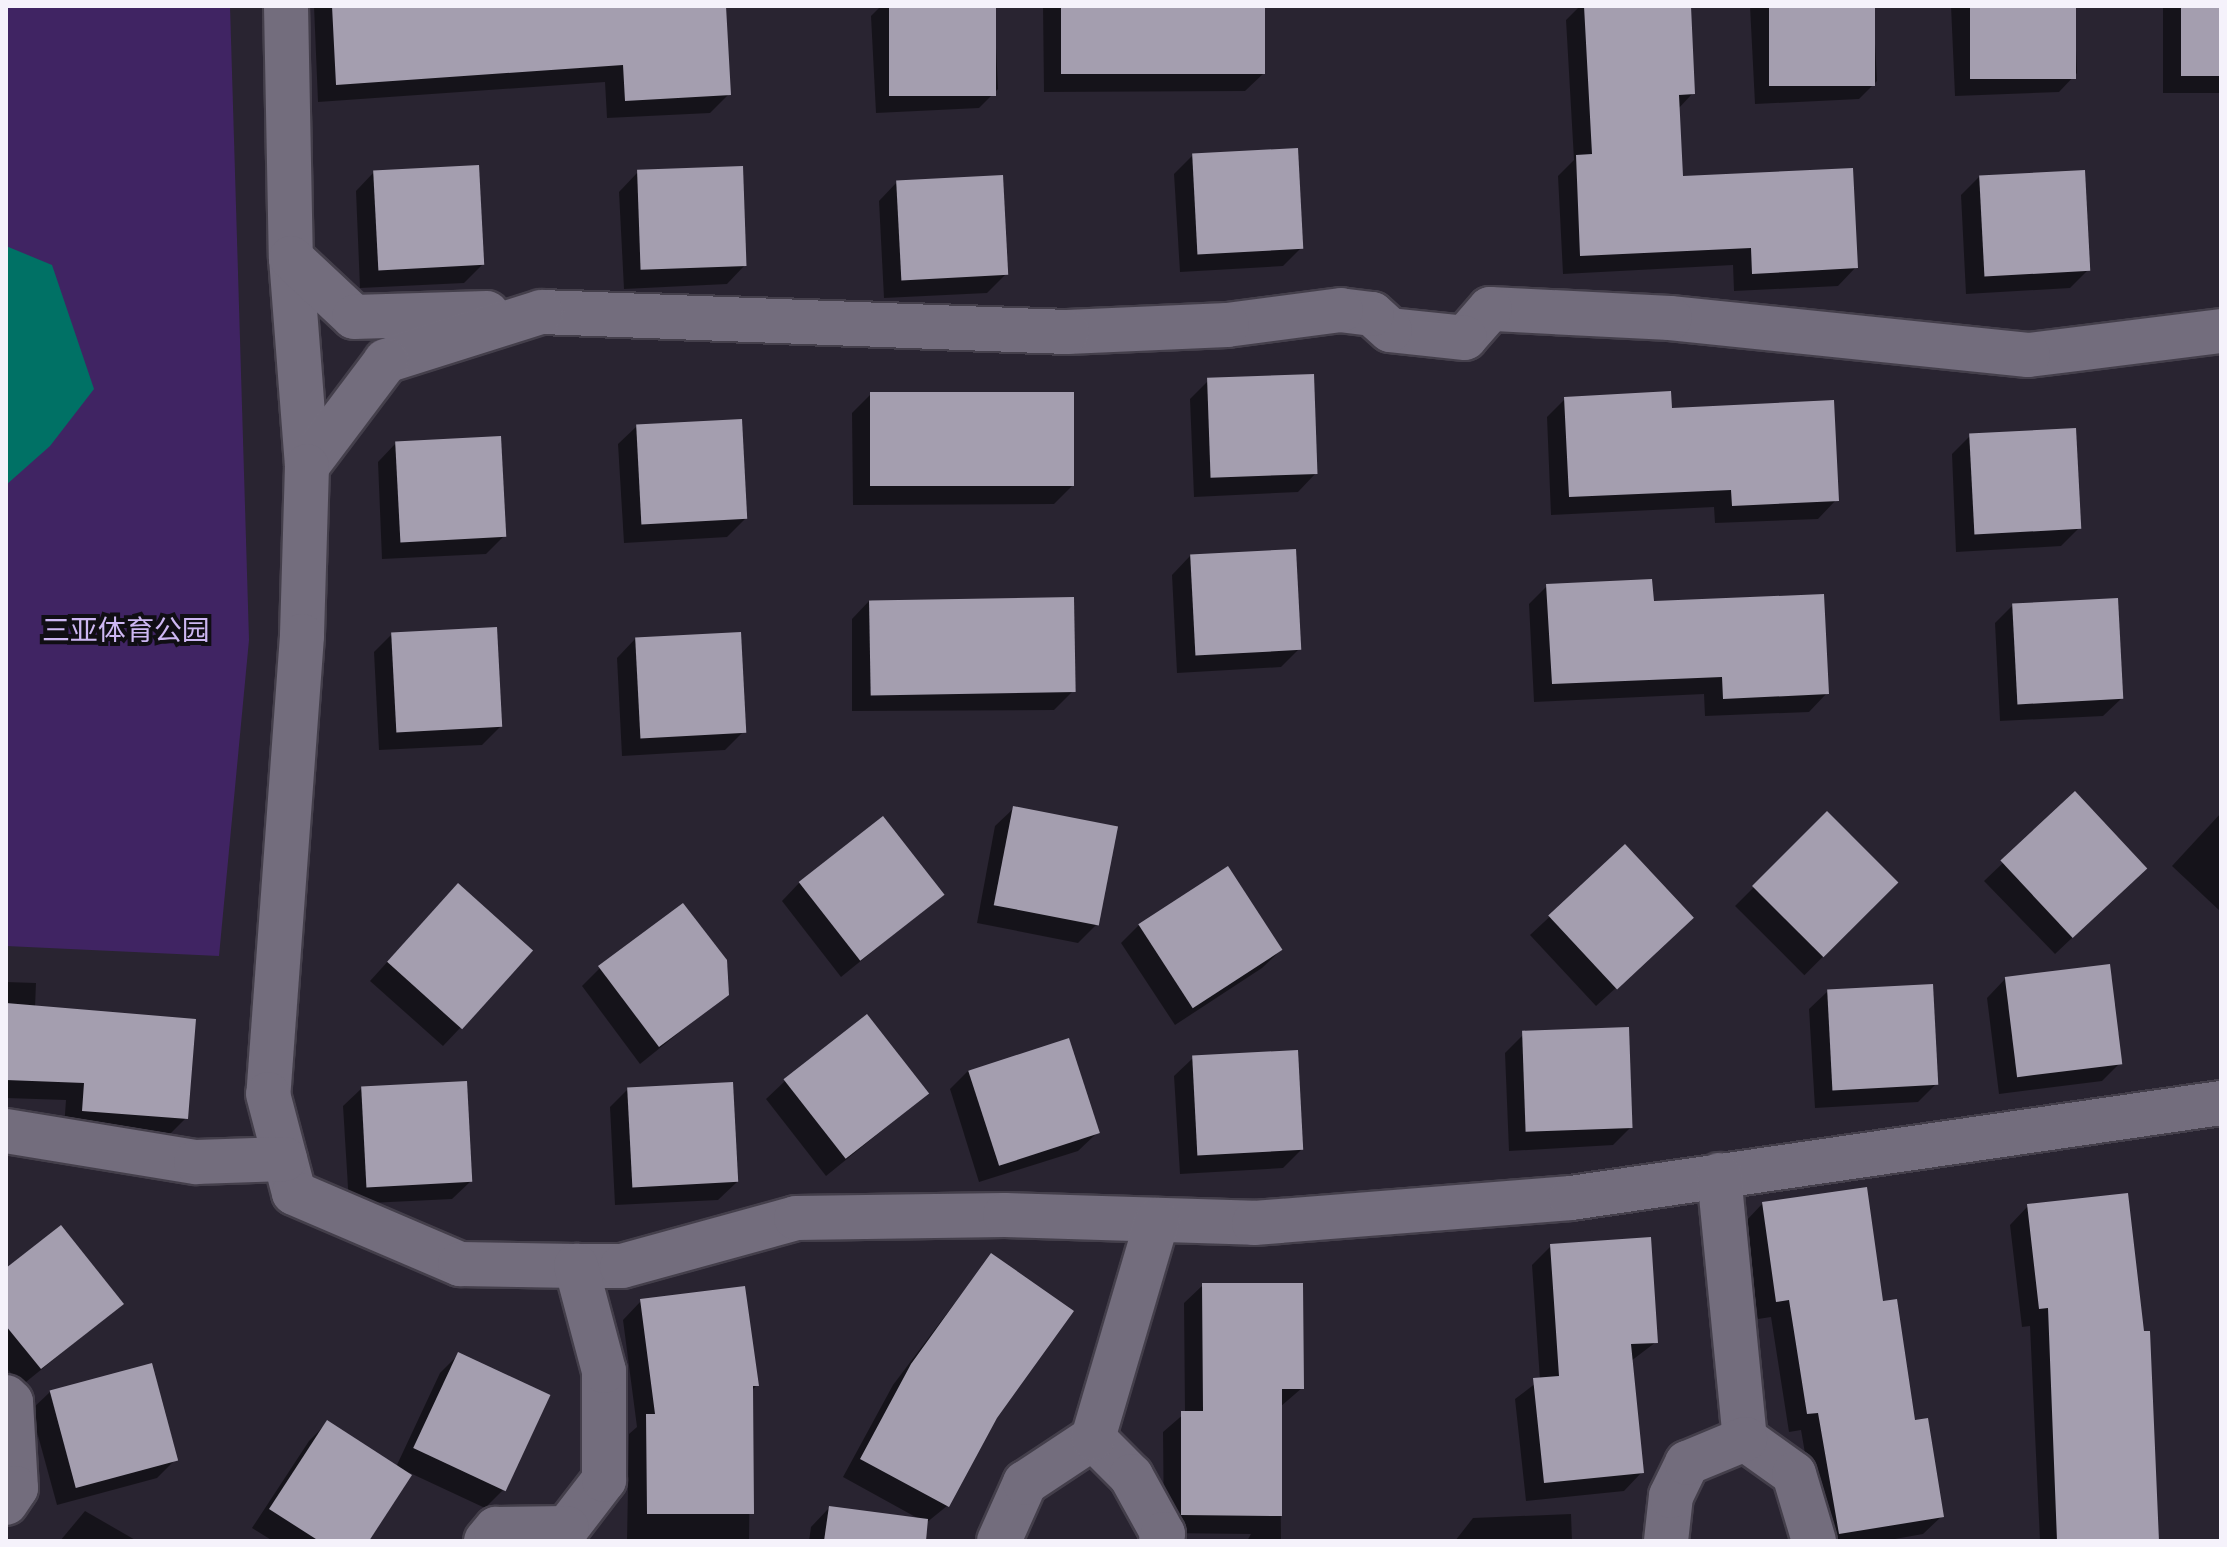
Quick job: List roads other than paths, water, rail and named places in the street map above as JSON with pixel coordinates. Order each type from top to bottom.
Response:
[{"type":"lane","points":[[286,6],[291,258],[307,466],[302,636],[268,1094],[294,1193],[460,1264],[622,1266],[796,1218],[1005,1215],[1270,1222],[1571,1198],[2221,1107]]},
{"type":"lane","points":[[291,258],[354,317],[541,312],[1067,332],[1227,325],[1341,310],[1372,314],[1390,330],[1465,338],[1490,309],[1670,318],[2028,355],[2221,331]]},
{"type":"lane","points":[[307,466],[386,361],[541,312]]},
{"type":"lane","points":[[6,1131],[196,1162],[285,1159]]},
{"type":"lane","points":[[1719,1175],[1745,1439],[1794,1474],[1814,1541]]},
{"type":"lane","points":[[999,1541],[1025,1483],[1093,1438],[1157,1220]]},
{"type":"lane","points":[[486,1541],[496,1529],[570,1534],[604,1480],[604,1371],[576,1266]]},
{"type":"lane","points":[[6,1397],[11,1402],[16,1488],[6,1503]]},
{"type":"lane","points":[[1093,1438],[1131,1476],[1163,1534],[1161,1541]]},
{"type":"lane","points":[[1666,1541],[1671,1496],[1687,1463],[1745,1439]]},
{"type":"park label","name":"三亚体育公园","points":[[126,631]]}]
